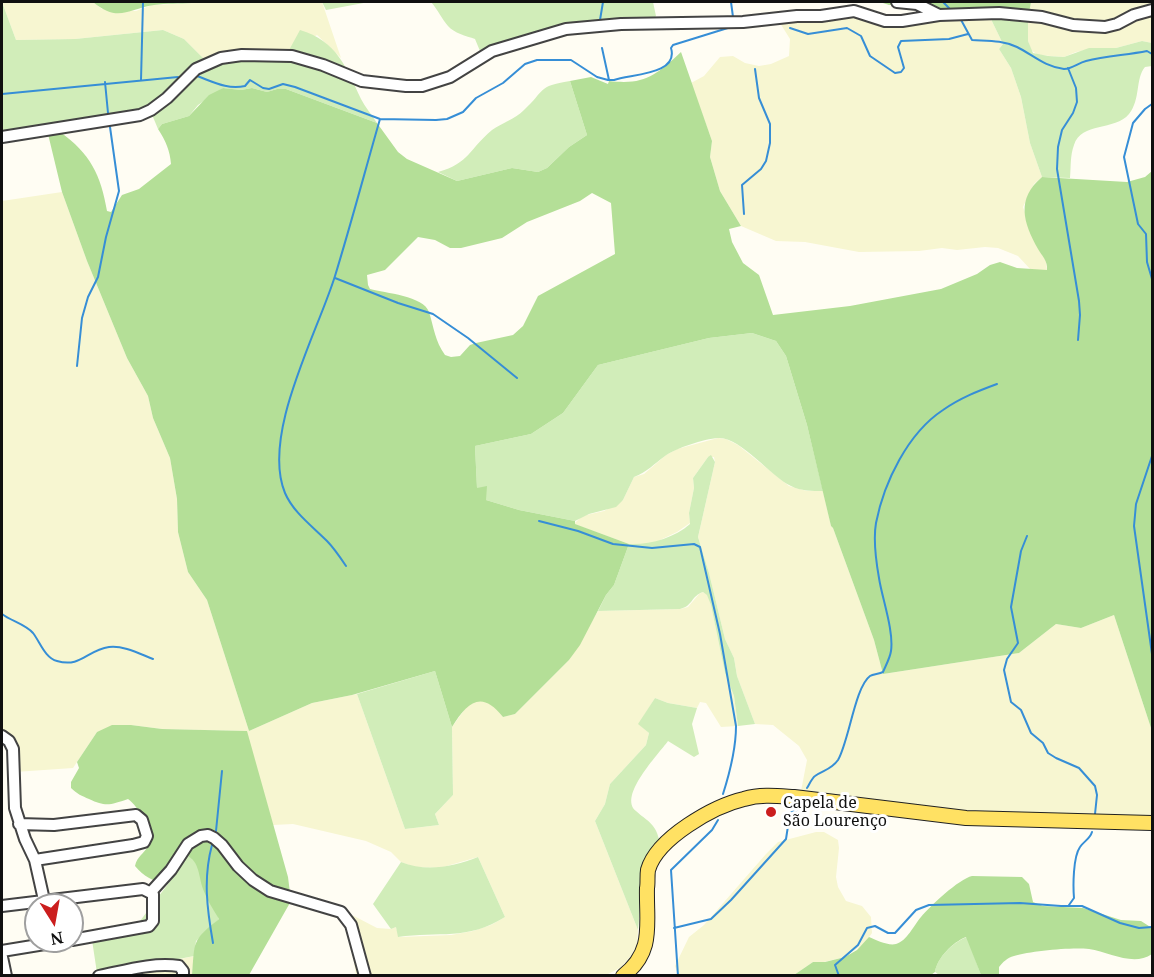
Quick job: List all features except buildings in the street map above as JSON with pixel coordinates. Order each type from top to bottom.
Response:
[{"type":"main road","points":[[623,975],[633,968],[646,947],[648,871],[654,857],[665,842],[677,832],[730,803],[746,798],[794,797],[966,818],[1152,823]]},
{"type":"street","points":[[897,2],[917,4],[939,15]]},
{"type":"street","points":[[2,137],[140,115],[167,98],[196,69],[214,60],[242,55],[292,56],[323,65],[362,81],[399,86],[422,86],[450,76],[492,51],[566,29],[621,24],[743,22],[797,16],[821,16],[845,11],[854,11],[885,21],[939,15],[999,13],[1042,17],[1073,25],[1105,27],[1152,10]]},
{"type":"street","points":[[2,736],[9,741],[13,749],[15,808],[34,860],[42,893]]},
{"type":"street","points":[[19,824],[54,825],[133,815],[142,820],[147,836],[144,842],[133,845],[34,860]]},
{"type":"street","points":[[151,891],[171,870],[188,844],[193,840],[208,836],[214,838],[237,866],[270,891],[341,912],[351,925],[365,975]]},
{"type":"street","points":[[84,896],[143,889],[151,891]]},
{"type":"street","points":[[84,938],[149,926],[153,921],[151,891]]},
{"type":"street","points":[[2,906],[24,903]]},
{"type":"street","points":[[2,951],[24,947]]},
{"type":"street","points":[[2,957],[6,975]]},
{"type":"street","points":[[99,975],[170,965],[182,968],[183,975]]},
{"type":"green space","points":[[2,2],[93,2],[102,9],[136,11],[152,5],[194,2],[322,2],[341,58],[317,35],[289,52],[204,59],[184,39],[163,30],[75,39],[16,40]]},
{"type":"green space","points":[[2,2],[16,40],[75,39],[163,30],[184,39],[204,59],[288,52],[300,30],[313,35],[332,48],[345,66],[363,102],[377,123],[286,89],[267,92],[252,88],[241,90],[223,88],[198,105],[189,116],[162,124],[158,129],[153,117],[2,142]]},
{"type":"green space","points":[[93,2],[194,2],[154,5],[116,13],[109,12]]},
{"type":"green space","points":[[322,2],[369,2],[326,10]]},
{"type":"green space","points":[[431,2],[653,2],[656,16],[650,22],[514,41],[480,51],[475,39],[451,28]]},
{"type":"green space","points":[[880,2],[1031,2],[1029,13],[947,16],[919,5],[889,5]]},
{"type":"green space","points":[[1031,2],[1152,2],[1152,43],[1142,41],[1116,48],[1098,48],[1064,57],[1038,55],[1031,50],[1028,41],[1028,15]]},
{"type":"green space","points":[[844,13],[868,19],[988,13],[1003,44],[999,49],[1011,68],[1021,97],[1030,143],[1042,177],[1034,184],[1023,207],[1037,246],[1046,261],[1047,270],[1031,270],[1018,256],[998,248],[859,252],[805,242],[776,241],[741,226],[720,191],[710,157],[712,141],[691,83],[704,76],[720,57],[733,56],[745,63],[759,66],[771,64],[789,56],[790,39],[780,23]]},
{"type":"green space","points":[[988,13],[1028,15],[1028,41],[1033,53],[1048,56],[1064,57],[1089,48],[1116,48],[1142,41],[1152,43],[1152,66],[1145,67],[1142,72],[1133,108],[1123,119],[1091,130],[1078,138],[1072,153],[1070,178],[1042,177],[1030,143],[1021,97],[1011,68],[999,49],[1003,44]]},
{"type":"green space","points":[[681,52],[712,141],[710,157],[720,191],[741,226],[729,229],[732,242],[743,263],[759,275],[773,315],[850,306],[941,289],[1000,262],[1017,268],[1047,270],[1046,261],[1029,229],[1025,211],[1028,194],[1042,177],[1127,182],[1145,177],[1152,171],[1152,731],[1114,615],[1081,628],[1056,624],[1019,653],[883,674],[874,640],[831,526],[807,425],[786,356],[776,341],[752,333],[709,338],[598,365],[563,413],[531,434],[475,446],[477,488],[487,486],[486,500],[519,510],[575,521],[575,524],[629,544],[614,585],[606,595],[580,645],[569,660],[515,714],[503,717],[488,703],[475,702],[463,711],[452,727],[435,671],[352,695],[312,703],[249,731],[207,600],[188,572],[178,532],[177,499],[170,458],[153,418],[148,396],[127,358],[87,261],[62,192],[48,134],[60,132],[79,148],[97,176],[107,211],[111,212],[122,195],[139,189],[171,164],[167,146],[158,129],[162,124],[189,116],[209,95],[223,88],[241,90],[252,88],[267,92],[286,89],[377,123],[398,152],[407,159],[457,181],[512,168],[538,172],[547,168],[569,147],[587,135],[570,81],[591,77],[608,84],[609,81],[632,82],[649,77]],"holes":[[[592,193],[611,203],[615,254],[538,296],[523,326],[513,335],[470,345],[460,356],[445,355],[437,339],[429,312],[420,302],[370,289],[368,285],[367,275],[385,270],[418,237],[435,240],[450,248],[461,248],[502,238],[527,222],[580,201]]]},
{"type":"green space","points":[[570,81],[587,135],[569,147],[547,168],[538,172],[512,168],[457,181],[438,172],[463,160],[484,137],[520,113],[546,87]]},
{"type":"green space","points":[[62,192],[87,261],[127,358],[148,396],[153,418],[170,458],[177,499],[178,532],[188,572],[207,600],[249,731],[312,703],[357,694],[405,829],[439,825],[435,814],[453,795],[452,727],[467,706],[476,701],[486,701],[496,707],[503,717],[515,714],[569,660],[598,611],[680,609],[688,607],[703,592],[708,595],[725,673],[734,696],[738,726],[721,727],[706,703],[700,702],[697,708],[668,703],[655,698],[639,724],[649,733],[646,745],[610,784],[605,804],[595,821],[638,930],[637,945],[620,968],[604,976],[356,975],[350,937],[340,915],[354,916],[377,928],[396,927],[399,937],[451,935],[473,931],[505,917],[478,857],[440,868],[414,867],[401,862],[391,852],[366,841],[293,824],[273,825],[246,731],[162,729],[131,725],[97,732],[73,768],[15,772],[17,755],[2,733],[2,201]]},
{"type":"green space","points":[[752,333],[776,341],[786,356],[807,425],[823,491],[803,490],[791,486],[736,443],[718,438],[690,444],[670,453],[634,477],[623,500],[616,507],[589,514],[575,521],[519,510],[486,500],[477,488],[475,446],[531,434],[563,413],[598,365],[709,338]]},
{"type":"green space","points":[[718,438],[738,445],[789,486],[807,491],[823,491],[831,526],[874,640],[883,674],[1019,653],[1056,624],[1081,628],[1114,615],[1152,731],[1152,817],[1016,817],[801,791],[807,760],[799,746],[773,725],[755,724],[737,676],[734,658],[725,639],[698,537],[715,462],[714,457],[708,457],[693,478],[690,523],[677,532],[656,542],[643,545],[629,544],[574,524],[582,516],[604,511],[623,500],[634,477],[644,474],[666,455],[677,449]]},
{"type":"green space","points":[[711,455],[715,462],[698,537],[725,639],[734,658],[737,676],[755,724],[738,726],[734,696],[725,673],[711,605],[707,595],[703,592],[680,609],[598,611],[614,585],[629,544],[661,540],[690,524],[693,478]]},
{"type":"green space","points":[[435,671],[452,727],[453,795],[435,814],[439,825],[405,829],[357,694]]},
{"type":"green space","points":[[655,698],[668,703],[697,708],[692,724],[699,754],[694,757],[668,741],[649,765],[632,796],[632,804],[636,811],[653,826],[659,839],[642,873],[638,930],[595,821],[605,804],[610,784],[646,745],[649,733],[638,724]]},
{"type":"green space","points":[[112,725],[247,731],[288,877],[291,901],[249,975],[192,975],[196,943],[203,932],[219,919],[201,884],[198,868],[193,860],[183,854],[175,873],[167,884],[145,876],[135,866],[150,841],[147,827],[136,807],[128,799],[112,804],[100,803],[82,796],[71,788],[71,782],[79,768],[77,762],[97,732]]},
{"type":"green space","points":[[824,832],[838,840],[836,877],[838,887],[846,901],[862,906],[871,917],[872,933],[865,943],[845,957],[813,962],[794,975],[678,975],[675,966],[689,937],[704,925],[766,854],[778,842]]},
{"type":"green space","points":[[183,854],[191,856],[197,864],[219,919],[196,941],[194,956],[89,976],[97,973],[92,940],[137,925],[171,880]]},
{"type":"green space","points":[[478,857],[505,917],[491,925],[453,934],[398,937],[396,927],[391,929],[373,904],[401,862],[420,867],[440,867]]},
{"type":"green space","points":[[972,876],[1022,877],[1029,884],[1033,902],[1043,906],[1083,908],[1121,920],[1141,921],[1152,928],[1152,954],[1145,958],[1129,959],[1089,949],[1040,951],[1009,958],[999,967],[999,975],[981,975],[966,937],[946,951],[935,972],[931,975],[794,975],[813,962],[825,962],[845,957],[857,950],[869,937],[889,944],[900,942],[938,900],[960,882]]},
{"type":"green space","points":[[967,937],[981,975],[939,975],[935,972],[939,961],[947,951]]},
{"type":"green space","points":[[194,956],[192,975],[98,976],[163,963]]},
{"type":"waterway","points":[[141,80],[143,2]]},
{"type":"waterway","points":[[600,20],[603,2]]},
{"type":"waterway","points":[[731,2],[733,17]]},
{"type":"waterway","points":[[943,2],[949,8]]},
{"type":"waterway","points":[[960,18],[972,40],[1006,43],[1057,68],[1067,69],[1094,59],[1147,51],[1152,54]]},
{"type":"waterway","points":[[194,75],[232,87],[245,86],[250,80],[269,89],[283,84],[380,119],[436,120],[447,119],[463,112],[476,98],[503,83],[525,64],[537,60],[571,60],[597,77],[614,80],[661,68],[668,64],[672,57],[673,45],[731,27]]},
{"type":"waterway","points":[[790,28],[808,34],[847,28],[861,36],[870,56],[895,73],[901,72],[904,68],[898,47],[901,41],[949,39],[968,34]]},
{"type":"waterway","points":[[602,48],[609,80]]},
{"type":"waterway","points":[[1068,68],[1076,88],[1077,102],[1062,130],[1058,147],[1057,169],[1079,301],[1078,340]]},
{"type":"waterway","points":[[744,214],[742,185],[761,169],[766,161],[770,143],[770,124],[759,98],[755,69]]},
{"type":"waterway","points":[[2,94],[178,77]]},
{"type":"waterway","points":[[105,82],[108,113]]},
{"type":"waterway","points":[[1152,104],[1133,123],[1124,157],[1138,224],[1146,234],[1147,262],[1152,279]]},
{"type":"waterway","points":[[346,566],[330,544],[288,500],[280,469],[280,443],[294,385],[335,276],[380,119]]},
{"type":"waterway","points":[[77,366],[82,318],[88,297],[98,277],[119,191],[110,127]]},
{"type":"waterway","points":[[335,278],[433,314],[468,338],[517,378]]},
{"type":"waterway","points":[[807,788],[814,777],[830,768],[838,760],[860,691],[870,676],[883,672],[890,654],[891,634],[880,586],[875,536],[880,507],[891,475],[909,445],[930,420],[956,402],[997,384]]},
{"type":"waterway","points":[[1152,456],[1136,504],[1134,526],[1152,654]]},
{"type":"waterway","points":[[539,521],[578,531],[613,544],[652,548],[694,544],[700,547],[720,634],[736,726],[732,760],[723,794]]},
{"type":"waterway","points":[[1027,536],[1021,551],[1011,607],[1018,643],[1007,659],[1004,670],[1011,702],[1021,710],[1031,733],[1043,743],[1048,753],[1079,768],[1095,786],[1097,795],[1095,814]]},
{"type":"waterway","points":[[2,614],[30,630],[46,653],[57,661],[72,662],[109,647],[120,647],[153,659]]},
{"type":"waterway","points":[[216,831],[222,771]]},
{"type":"waterway","points":[[674,928],[711,919],[731,900],[786,839],[790,813],[802,805]]},
{"type":"waterway","points":[[678,976],[671,870],[712,830],[718,820]]},
{"type":"waterway","points":[[1069,905],[1074,898],[1076,858],[1092,832]]},
{"type":"waterway","points":[[212,845],[207,894],[213,943]]},
{"type":"waterway","points":[[839,976],[835,965],[858,945],[867,928],[875,926],[888,933],[895,933],[916,910],[929,905],[1020,903],[1082,906],[1120,923],[1139,928],[1152,927]]},
{"type":"place","name":"Capela de São Lourenço","points":[[771,812]]}]
